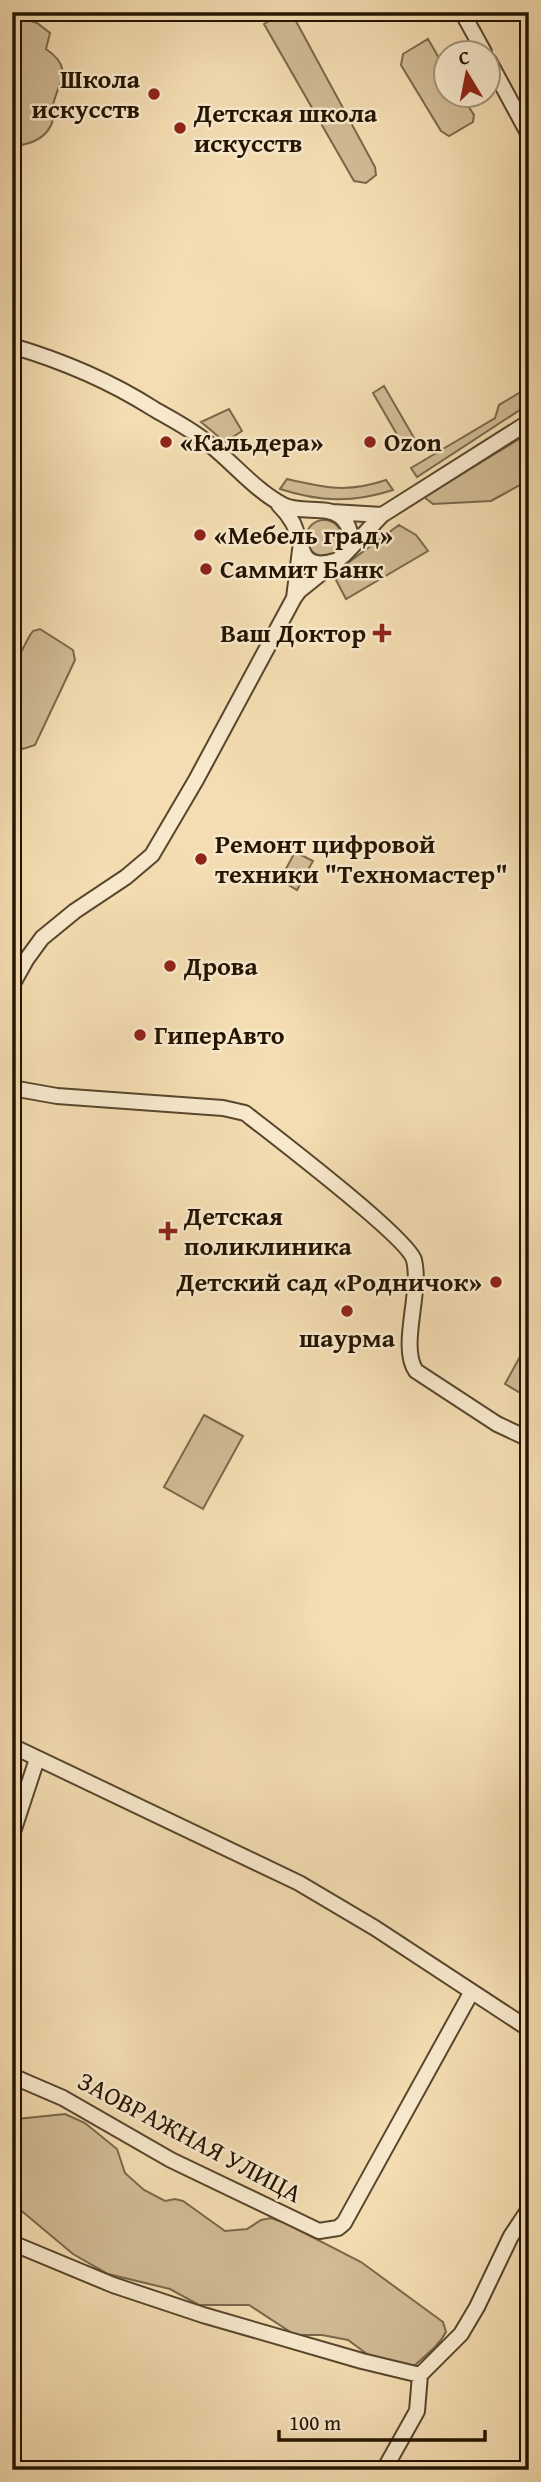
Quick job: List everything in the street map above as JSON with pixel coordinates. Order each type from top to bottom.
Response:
[{"type":"street","points":[[462,12],[476,38]]},
{"type":"street","points":[[503,88],[529,135]]},
{"type":"street","points":[[12,346],[94,375],[130,393],[205,440],[272,498],[291,520],[299,545],[307,558],[316,563],[326,564],[341,558],[349,545],[351,535],[348,525],[341,517],[327,511],[311,514],[303,521],[298,530],[299,545],[294,598]]},
{"type":"street","points":[[12,985],[42,937],[152,855],[196,780],[294,598],[341,558],[382,515],[529,422]]},
{"type":"street","points":[[272,498],[295,509],[382,515]]},
{"type":"street","points":[[12,1088],[57,1096],[223,1108],[245,1113],[363,1208],[403,1244],[414,1259],[415,1289],[409,1358],[416,1371],[497,1424],[529,1439]]},
{"type":"street","points":[[12,1746],[299,1883],[375,1928],[529,2029]]},
{"type":"street","points":[[12,1835],[37,1759]]},
{"type":"street","name":"ЗАОВРАЖНАЯ УЛИЦА","points":[[12,2076],[63,2098],[171,2160],[319,2231],[338,2228],[344,2223],[471,1993]]},
{"type":"street","points":[[384,2470],[416,2412],[420,2375],[461,2334],[511,2236],[529,2209]]},
{"type":"street","points":[[12,2242],[113,2285],[203,2315],[420,2375]]},
{"type":"shaded area","points":[[12,12],[37,23],[50,33],[46,49],[59,61],[62,73],[53,103],[53,120],[46,133],[27,144],[12,146]]},
{"type":"shaded area","points":[[285,12],[291,12],[375,167],[376,175],[366,183],[354,181],[264,24]]},
{"type":"shaded area","points":[[428,39],[433,48],[433,108],[469,108],[474,115],[473,122],[449,136],[441,131],[401,65],[403,54]]},
{"type":"shaded area","points":[[384,386],[417,443],[406,450],[373,393]]},
{"type":"shaded area","points":[[529,387],[529,404],[417,477],[411,468],[495,418],[499,405]]},
{"type":"shaded area","points":[[229,409],[242,431],[225,442],[201,422]]},
{"type":"shaded area","points":[[529,433],[529,480],[491,501],[433,504],[424,497]]},
{"type":"shaded area","points":[[287,479],[337,488],[360,487],[386,480],[393,490],[350,499],[323,498],[280,489]]},
{"type":"shaded area","points":[[324,520],[337,525],[342,538],[337,551],[324,556],[311,551],[306,538],[311,525]]},
{"type":"shaded area","points":[[399,525],[416,535],[428,551],[346,599],[336,580],[345,565]]},
{"type":"shaded area","points":[[40,629],[73,650],[75,660],[35,745],[23,749],[12,743],[12,669],[30,635]]},
{"type":"shaded area","points":[[295,852],[313,861],[297,890],[280,880]]},
{"type":"shaded area","points":[[523,1351],[529,1354],[529,1398],[505,1384]]},
{"type":"shaded area","points":[[204,1415],[243,1436],[203,1509],[164,1487]]},
{"type":"shaded area","points":[[65,2114],[85,2123],[117,2149],[125,2173],[144,2190],[165,2201],[183,2201],[225,2231],[247,2229],[261,2220],[271,2218],[285,2223],[361,2262],[443,2322],[446,2332],[443,2338],[408,2372],[391,2367],[348,2340],[322,2335],[295,2335],[249,2305],[199,2305],[170,2289],[108,2274],[73,2254],[18,2208],[12,2190],[12,2127],[17,2119]]},
{"type":"place","name":"Школа искусств","points":[[154,94]]},
{"type":"place","name":"Детская школа искусств","points":[[180,128]]},
{"type":"place","name":"«Кальдера»","points":[[166,442]]},
{"type":"place","name":"Ozon","points":[[370,442]]},
{"type":"place","name":"«Мебель град»","points":[[200,535]]},
{"type":"place","name":"Саммит Банк","points":[[206,569]]},
{"type":"place","name":"Ваш Доктор","points":[[382,633]]},
{"type":"place","name":"Ремонт цифровой техники \"Техномастер\"","points":[[201,859]]},
{"type":"place","name":"Дрова","points":[[170,966]]},
{"type":"place","name":"ГиперАвто","points":[[140,1035]]},
{"type":"place","name":"Детская поликлиника","points":[[168,1231]]},
{"type":"place","name":"Детский сад «Родничок»","points":[[496,1282]]},
{"type":"place","name":"шаурма","points":[[347,1311]]}]
